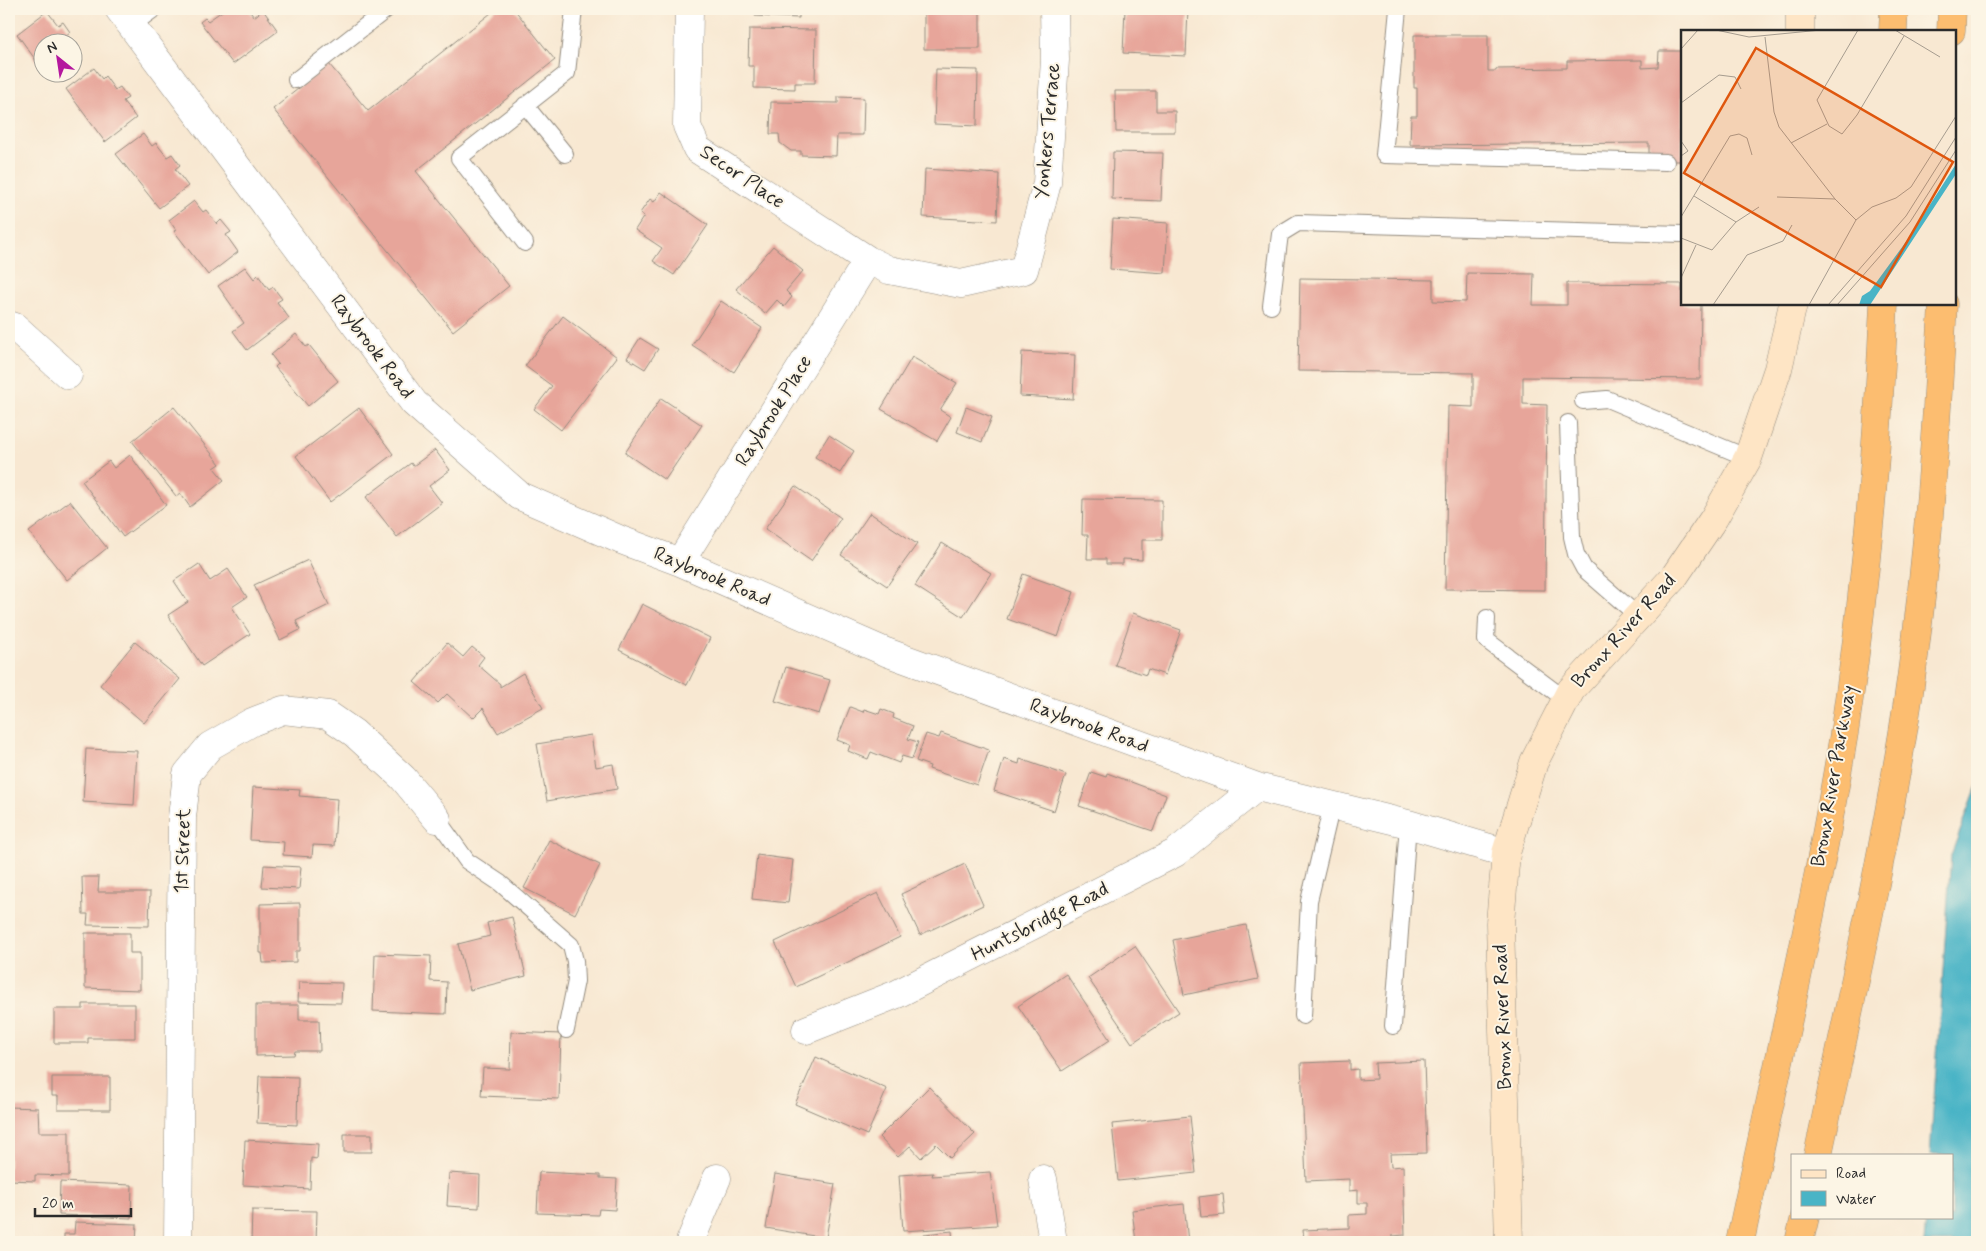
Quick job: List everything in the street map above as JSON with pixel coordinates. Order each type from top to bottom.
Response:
[{"type":"highway","points":[[1893,30],[1894,9]]},
{"type":"highway","points":[[1951,30],[1952,9]]},
{"type":"highway","name":"Bronx River Parkway","points":[[1740,1242],[1799,965],[1844,728],[1862,608],[1872,499],[1884,305]]},
{"type":"highway","points":[[1818,1154],[1876,879],[1899,754],[1916,637],[1929,522],[1943,305]]},
{"type":"highway","points":[[1799,1242],[1805,1218]]},
{"type":"street","name":"Secor Place","points":[[689,9],[687,126],[697,149],[868,260]]},
{"type":"street","name":"Yonkers Terrace","points":[[868,260],[890,270],[961,284],[1024,270],[1047,183],[1055,60],[1054,9]]},
{"type":"street","points":[[1800,9],[1800,30]]},
{"type":"street","name":"Raybrook Road","points":[[126,17],[414,403],[520,496],[621,540],[680,562],[886,652],[1257,787],[1408,824],[1506,853]]},
{"type":"street","name":"Raybrook Place","points":[[680,562],[868,260]]},
{"type":"street","name":"Bronx River Road","points":[[1509,1242],[1500,923],[1506,853],[1534,762],[1571,690],[1674,577],[1714,518],[1748,458],[1778,368],[1793,305]]},
{"type":"street","points":[[9,325],[15,327],[68,375]]},
{"type":"street","name":"1st Street","points":[[178,1242],[182,817],[187,774],[210,746],[252,722],[283,710],[328,715],[354,733],[403,778],[437,819]]},
{"type":"street","name":"Huntsbridge Road","points":[[806,1030],[897,994],[1175,853],[1257,787]]},
{"type":"street","points":[[690,1242],[717,1178]]},
{"type":"street","points":[[1043,1180],[1053,1242]]},
{"type":"lane","points":[[126,17],[154,9]]},
{"type":"lane","points":[[296,80],[386,9]]},
{"type":"lane","points":[[525,243],[459,158],[567,73],[574,9]]},
{"type":"lane","points":[[1398,9],[1384,155],[1666,162]]},
{"type":"lane","points":[[525,106],[565,154]]},
{"type":"lane","points":[[1270,306],[1280,234],[1298,223],[1681,234]]},
{"type":"lane","points":[[1583,401],[1607,399],[1748,458]]},
{"type":"lane","points":[[1568,423],[1572,537],[1576,554],[1584,569],[1638,616]]},
{"type":"lane","points":[[1487,618],[1486,640],[1566,700]]},
{"type":"lane","points":[[1303,1016],[1309,901],[1332,806]]},
{"type":"lane","points":[[437,819],[467,861],[500,883],[571,945],[575,961],[576,981],[566,1030]]},
{"type":"lane","points":[[1393,1026],[1408,824]]},
{"type":"water","points":[[1977,786],[1977,1242],[1924,1242],[1926,1218],[1954,1218],[1954,1154],[1930,1154],[1951,855]]},
{"type":"building","points":[[225,9],[248,9],[254,17],[263,10],[278,31],[233,64],[200,22],[205,18],[208,21]]},
{"type":"building","points":[[496,9],[514,9],[555,60],[416,171],[509,286],[453,331],[273,109],[329,64],[368,111]]},
{"type":"building","points":[[755,9],[799,9],[799,18],[755,16]]},
{"type":"building","points":[[924,9],[980,9],[980,49],[924,49]]},
{"type":"building","points":[[1125,9],[1188,9],[1186,56],[1123,53]]},
{"type":"building","points":[[47,11],[58,25],[63,22],[70,32],[32,32],[32,55],[17,34]]},
{"type":"building","points":[[749,29],[816,30],[815,83],[795,83],[795,89],[754,88],[754,66],[748,66]]},
{"type":"building","points":[[1414,35],[1488,35],[1488,71],[1496,71],[1496,69],[1567,68],[1567,61],[1642,60],[1642,68],[1658,67],[1659,51],[1681,51],[1681,161],[1649,161],[1649,143],[1410,145],[1411,116],[1417,116],[1417,88],[1414,88]]},
{"type":"building","points":[[94,68],[102,79],[105,76],[115,90],[120,87],[128,98],[123,101],[136,118],[105,142],[66,89],[75,82],[82,82],[82,77]]},
{"type":"building","points":[[936,69],[978,70],[977,126],[934,124]]},
{"type":"building","points":[[1115,91],[1156,91],[1156,111],[1175,111],[1175,132],[1116,132]]},
{"type":"building","points":[[838,97],[864,98],[863,135],[837,135],[836,156],[801,155],[801,151],[791,151],[780,143],[779,134],[770,134],[771,102],[838,103]]},
{"type":"building","points":[[143,134],[152,146],[156,143],[167,157],[172,154],[180,165],[175,169],[188,186],[159,208],[116,154]]},
{"type":"building","points":[[1113,152],[1163,153],[1161,201],[1112,199]]},
{"type":"building","points":[[925,169],[999,174],[997,221],[923,217]]},
{"type":"building","points":[[661,192],[708,225],[674,275],[653,261],[662,248],[635,230],[644,216],[640,213],[650,199],[654,202]]},
{"type":"building","points":[[194,201],[203,212],[206,210],[217,224],[221,220],[231,232],[226,235],[238,252],[208,275],[174,231],[176,230],[169,220]]},
{"type":"building","points":[[1113,219],[1168,223],[1165,273],[1110,269]]},
{"type":"building","points":[[773,246],[803,271],[786,291],[792,297],[784,307],[777,300],[765,314],[736,289]]},
{"type":"building","points":[[245,267],[254,279],[258,275],[269,290],[273,287],[282,299],[277,302],[289,318],[247,350],[233,331],[244,323],[218,286]]},
{"type":"building","points":[[1467,273],[1534,274],[1533,305],[1567,305],[1567,283],[1681,284],[1681,305],[1701,305],[1700,379],[1523,377],[1523,404],[1547,405],[1545,590],[1445,589],[1448,406],[1473,407],[1473,373],[1298,371],[1300,278],[1433,280],[1433,301],[1466,302]]},
{"type":"building","points":[[721,301],[762,328],[734,372],[692,345]]},
{"type":"building","points":[[563,316],[617,357],[561,430],[534,409],[552,386],[525,366]]},
{"type":"building","points":[[296,334],[306,347],[309,345],[338,381],[308,406],[275,367],[278,364],[271,355]]},
{"type":"building","points":[[640,338],[658,349],[645,369],[627,358]]},
{"type":"building","points":[[1022,352],[1075,355],[1073,399],[1020,396]]},
{"type":"building","points":[[912,357],[957,383],[940,410],[951,417],[937,441],[881,409]]},
{"type":"building","points":[[661,398],[702,425],[665,480],[625,453]]},
{"type":"building","points":[[174,407],[220,464],[214,468],[224,480],[190,507],[180,493],[176,496],[132,441]]},
{"type":"building","points":[[966,407],[992,417],[982,442],[957,432]]},
{"type":"building","points":[[359,408],[393,454],[330,502],[296,456]]},
{"type":"building","points":[[829,435],[854,451],[840,473],[815,457]]},
{"type":"building","points":[[435,450],[450,470],[429,486],[442,503],[397,537],[366,497],[411,463],[413,466]]},
{"type":"building","points":[[130,455],[166,505],[123,537],[82,481],[109,461],[114,468]]},
{"type":"building","points":[[795,486],[841,518],[811,561],[765,529]]},
{"type":"building","points":[[1083,499],[1162,500],[1162,540],[1142,540],[1142,560],[1123,559],[1123,564],[1106,564],[1106,559],[1087,559],[1088,535],[1082,535]]},
{"type":"building","points":[[70,501],[107,548],[67,580],[29,532]]},
{"type":"building","points":[[870,513],[917,544],[887,586],[841,555]]},
{"type":"building","points":[[942,543],[991,573],[963,617],[915,586]]},
{"type":"building","points":[[308,560],[329,605],[296,621],[300,630],[280,640],[254,585]]},
{"type":"building","points":[[199,564],[210,581],[228,569],[247,597],[232,607],[250,634],[202,666],[168,615],[188,602],[174,581]]},
{"type":"building","points":[[1023,574],[1074,592],[1058,637],[1007,619]]},
{"type":"building","points":[[642,604],[710,638],[687,685],[619,650]]},
{"type":"building","points":[[1133,613],[1181,630],[1165,675],[1148,669],[1146,675],[1115,665]]},
{"type":"building","points":[[135,642],[180,679],[144,723],[100,685]]},
{"type":"building","points":[[447,643],[463,657],[472,647],[484,657],[478,665],[500,684],[500,687],[523,673],[543,708],[498,733],[483,708],[473,718],[447,694],[438,703],[414,682]]},
{"type":"building","points":[[786,667],[830,680],[819,714],[775,701]]},
{"type":"building","points":[[850,707],[863,712],[864,709],[879,714],[881,709],[894,714],[893,718],[913,726],[908,739],[918,742],[912,759],[902,756],[899,763],[871,752],[868,759],[848,751],[850,745],[837,740]]},
{"type":"building","points":[[941,733],[989,750],[977,785],[929,769],[930,766],[916,761],[926,734],[939,738]]},
{"type":"building","points":[[591,735],[596,767],[613,764],[617,789],[547,801],[537,744]]},
{"type":"building","points":[[86,749],[137,751],[134,805],[83,802]]},
{"type":"building","points":[[1004,759],[1019,764],[1020,759],[1066,775],[1054,811],[994,791]]},
{"type":"building","points":[[1091,772],[1106,777],[1107,773],[1166,795],[1153,831],[1079,806]]},
{"type":"building","points":[[253,787],[300,790],[299,796],[337,799],[334,846],[313,845],[312,857],[283,855],[284,842],[250,840]]},
{"type":"building","points":[[549,840],[600,865],[575,914],[524,888]]},
{"type":"building","points":[[757,855],[793,860],[788,903],[752,899]]},
{"type":"building","points":[[965,864],[983,905],[920,935],[901,894]]},
{"type":"building","points":[[264,865],[301,867],[299,889],[262,887]]},
{"type":"building","points":[[82,877],[99,877],[98,892],[150,892],[149,926],[87,925],[88,914],[83,914]]},
{"type":"building","points":[[878,893],[900,937],[796,987],[775,942]]},
{"type":"building","points":[[300,903],[300,951],[296,951],[296,962],[263,963],[262,953],[260,953],[260,904]]},
{"type":"building","points":[[512,917],[526,976],[470,990],[458,944],[490,936],[487,923]]},
{"type":"building","points":[[1246,925],[1258,979],[1184,995],[1173,940]]},
{"type":"building","points":[[85,933],[130,933],[130,953],[140,953],[140,990],[85,988]]},
{"type":"building","points":[[1135,946],[1179,1012],[1132,1043],[1088,978]]},
{"type":"building","points":[[375,954],[431,956],[430,981],[447,982],[446,1014],[373,1011]]},
{"type":"building","points":[[1066,974],[1110,1040],[1062,1071],[1018,1006]]},
{"type":"building","points":[[299,982],[342,983],[341,1003],[298,1002]]},
{"type":"building","points":[[83,1004],[135,1004],[135,1038],[88,1038],[88,1043],[54,1043],[54,1009],[83,1009]]},
{"type":"building","points":[[256,1005],[299,1005],[299,1020],[319,1020],[320,1051],[295,1051],[294,1055],[256,1056]]},
{"type":"building","points":[[511,1032],[561,1034],[559,1099],[481,1096],[483,1068],[510,1069]]},
{"type":"building","points":[[816,1057],[887,1089],[867,1135],[795,1104]]},
{"type":"building","points":[[1350,1061],[1350,1070],[1358,1069],[1358,1080],[1376,1079],[1375,1063],[1424,1061],[1427,1153],[1390,1154],[1391,1167],[1403,1166],[1405,1235],[1392,1236],[1392,1242],[1304,1242],[1303,1230],[1349,1228],[1349,1215],[1367,1214],[1367,1203],[1358,1203],[1358,1190],[1349,1191],[1349,1179],[1306,1181],[1301,1063]]},
{"type":"building","points":[[259,1076],[298,1077],[297,1125],[257,1123]]},
{"type":"building","points":[[52,1077],[110,1077],[110,1110],[58,1110],[58,1096],[52,1096]]},
{"type":"building","points":[[929,1087],[975,1134],[950,1158],[936,1144],[921,1158],[910,1146],[898,1157],[879,1137]]},
{"type":"building","points":[[9,1107],[38,1108],[39,1132],[69,1132],[69,1176],[35,1175],[35,1181],[9,1180]]},
{"type":"building","points":[[1190,1116],[1196,1173],[1118,1181],[1112,1124]]},
{"type":"building","points":[[344,1134],[372,1134],[372,1152],[344,1152]]},
{"type":"building","points":[[245,1140],[318,1144],[317,1159],[311,1158],[310,1189],[243,1185]]},
{"type":"building","points":[[539,1172],[600,1175],[600,1178],[617,1179],[615,1210],[599,1209],[598,1215],[537,1213]]},
{"type":"building","points":[[990,1172],[997,1225],[903,1231],[899,1175],[933,1173],[932,1176]]},
{"type":"building","points":[[449,1173],[480,1175],[479,1208],[447,1206]]},
{"type":"building","points":[[775,1174],[835,1184],[826,1238],[766,1228]]},
{"type":"building","points":[[60,1182],[132,1185],[131,1218],[59,1215]]},
{"type":"building","points":[[1223,1194],[1225,1215],[1201,1217],[1199,1197]]},
{"type":"building","points":[[1184,1204],[1188,1242],[1136,1242],[1132,1210]]},
{"type":"building","points":[[252,1210],[317,1211],[316,1242],[251,1242]]},
{"type":"building","points":[[75,1222],[137,1224],[136,1242],[64,1242],[64,1234],[74,1234]]},
{"type":"building","points":[[952,1231],[953,1242],[924,1242],[924,1234]]}]
